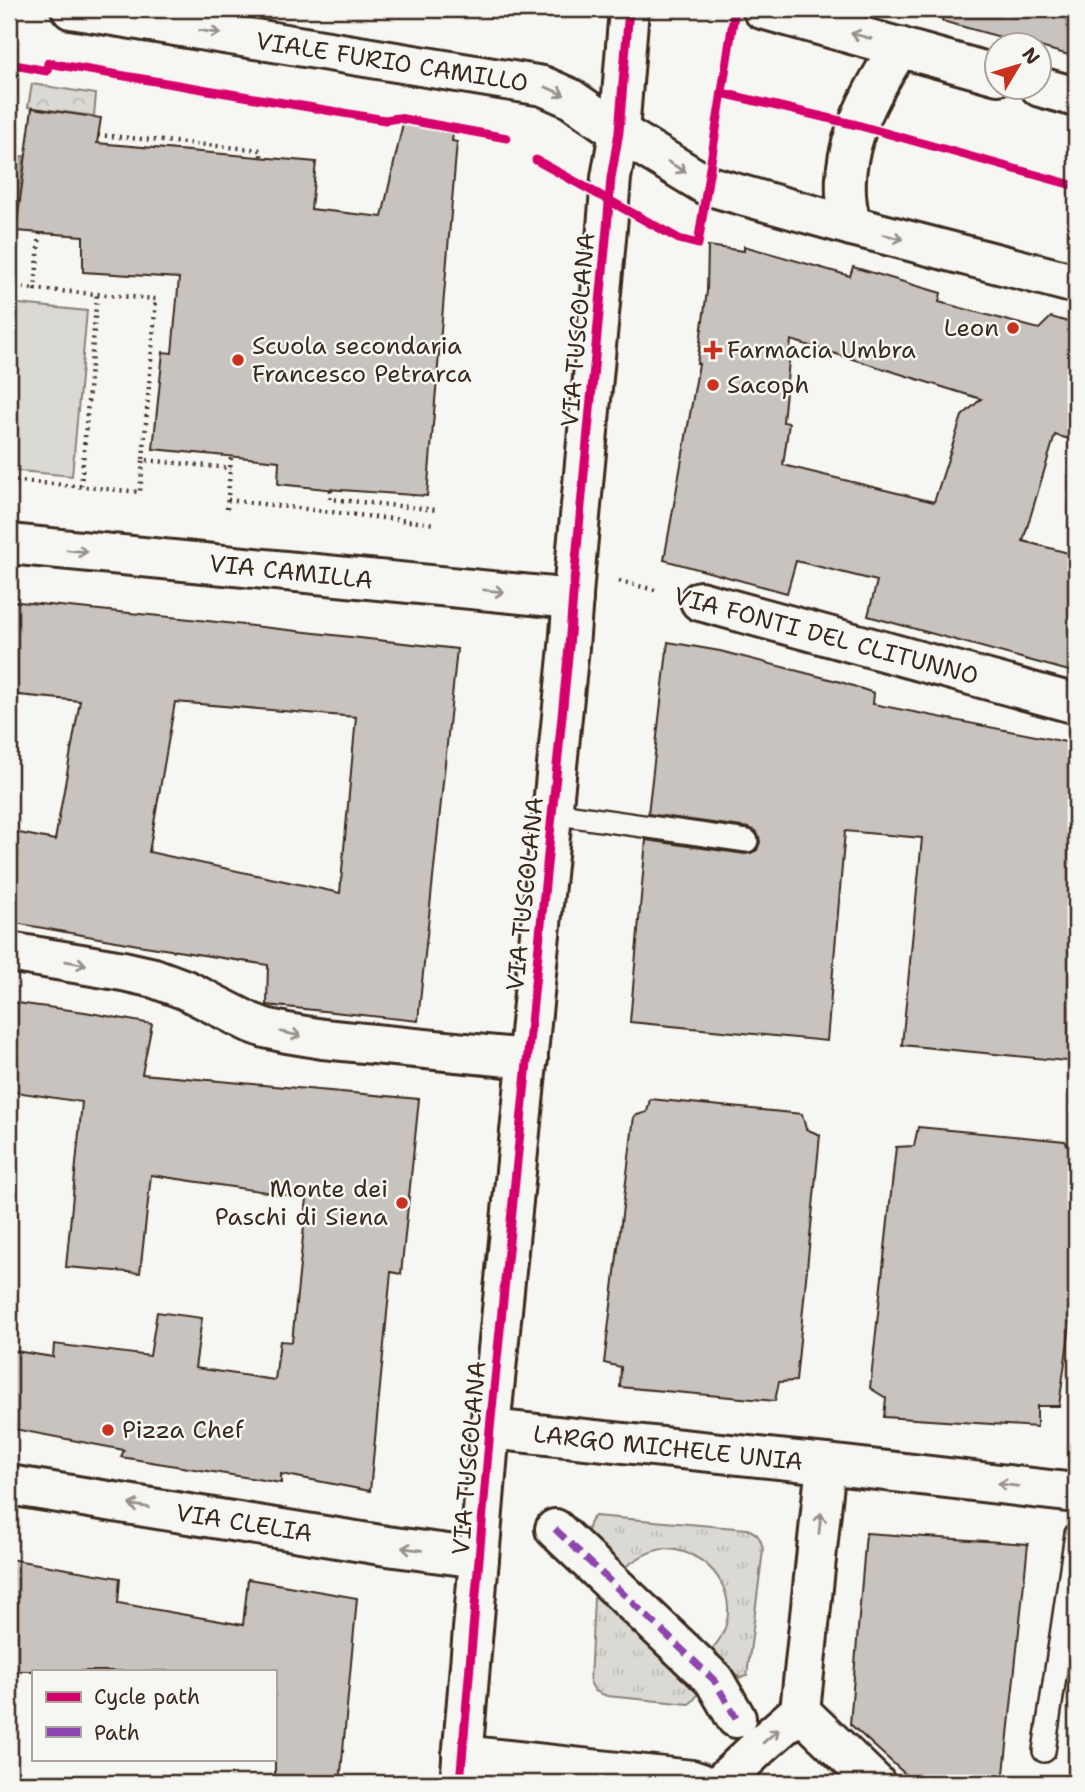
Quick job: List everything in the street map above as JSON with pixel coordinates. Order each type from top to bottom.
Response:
[{"type":"street","name":"VIALE FURIO CAMILLO","points":[[71,9],[543,86],[570,98],[619,132],[706,185],[1076,284]]},
{"type":"street","name":"VIA TUSCOLANA","points":[[461,1769],[490,1429],[629,9]]},
{"type":"street","points":[[762,9],[984,71]]},
{"type":"street","points":[[852,226],[846,203],[845,181],[858,125],[879,80],[901,47]]},
{"type":"street","points":[[1054,91],[1076,97]]},
{"type":"street","name":"VIA CAMILLA","points":[[9,544],[574,585]]},
{"type":"street","name":"VIA FONTI DEL CLITUNNO","points":[[700,601],[1076,704]]},
{"type":"street","points":[[9,952],[146,976],[186,990],[249,1022],[287,1033],[323,1039],[528,1059]]},
{"type":"street","name":"LARGO MICHELE UNIA","points":[[490,1429],[827,1464],[800,1711]]},
{"type":"street","points":[[827,1464],[1076,1493]]},
{"type":"street","name":"VIA CLELIA","points":[[9,1485],[387,1546],[479,1558]]},
{"type":"street","points":[[555,1529],[714,1680],[736,1718]]},
{"type":"street","points":[[721,1783],[800,1711],[876,1783]]},
{"type":"street","points":[[461,1769],[692,1780],[701,1783]]},
{"type":"lane","points":[[552,813],[747,841]]},
{"type":"lane","points":[[1044,1751],[1076,1534]]},
{"type":"path","points":[[722,93],[858,125],[1076,186]]},
{"type":"path","points":[[98,135],[261,150],[261,157]]},
{"type":"path","points":[[35,289],[40,233]]},
{"type":"path","points":[[9,286],[156,299],[139,492],[9,480]]},
{"type":"path","points":[[81,486],[97,293]]},
{"type":"path","points":[[227,509],[231,457]]},
{"type":"path","points":[[143,460],[231,468]]},
{"type":"path","points":[[331,490],[330,499],[438,510]]},
{"type":"path","points":[[228,500],[435,524]]},
{"type":"green space","points":[[32,84],[96,94],[94,116],[28,107]]},
{"type":"green space","points":[[21,156],[24,156],[9,263],[9,231]]},
{"type":"green space","points":[[9,303],[87,311],[72,476],[9,470]]},
{"type":"green space","points":[[595,1516],[747,1529],[756,1534],[763,1550],[747,1676],[740,1678],[711,1650],[722,1635],[727,1618],[727,1601],[723,1586],[714,1572],[701,1560],[685,1552],[666,1549],[648,1553],[622,1569],[588,1533],[589,1523]]},
{"type":"green space","points":[[596,1594],[695,1684],[697,1693],[692,1702],[689,1704],[607,1696],[595,1691],[590,1682]]},
{"type":"building","points":[[944,9],[1076,9],[1076,57],[1054,51],[1054,32],[984,33],[942,21]]},
{"type":"building","points":[[32,108],[101,118],[97,143],[316,162],[311,209],[382,217],[403,123],[453,134],[452,141],[457,142],[427,496],[278,484],[279,461],[153,449],[163,352],[172,353],[179,278],[83,272],[83,236],[16,231]]},
{"type":"building","points":[[708,246],[744,251],[744,246],[850,276],[853,267],[941,293],[939,302],[1039,329],[1051,317],[1076,324],[1076,441],[1055,435],[1023,541],[1076,555],[1076,673],[868,616],[877,581],[796,561],[787,593],[664,560],[699,364],[707,291]],"holes":[[[791,340],[981,399],[962,416],[934,502],[783,465],[789,423],[783,422]]]},
{"type":"building","points":[[9,601],[457,649],[418,1021],[267,1005],[268,965],[9,922],[9,831],[55,840],[80,701],[9,694]],"holes":[[[175,702],[356,717],[340,893],[149,852]]]},
{"type":"building","points":[[668,642],[720,651],[841,682],[874,693],[873,704],[1076,744],[1076,1062],[902,1045],[922,838],[845,831],[827,1041],[630,1022],[646,840],[745,854],[757,850],[760,842],[756,831],[749,828],[648,814]]},
{"type":"building","points":[[9,1002],[152,1024],[142,1074],[419,1099],[401,1274],[391,1272],[370,1491],[281,1474],[281,1483],[121,1457],[124,1450],[9,1428],[9,1350],[53,1357],[54,1344],[150,1356],[157,1312],[202,1318],[195,1368],[275,1380],[280,1341],[292,1342],[307,1198],[151,1175],[140,1273],[66,1267],[82,1102],[9,1091]]},
{"type":"building","points":[[650,1099],[802,1114],[806,1129],[820,1135],[796,1381],[779,1382],[775,1401],[620,1387],[621,1367],[604,1363],[634,1116],[647,1112]]},
{"type":"building","points":[[918,1127],[1065,1141],[1076,1158],[1076,1282],[1059,1406],[1037,1406],[1037,1427],[884,1417],[886,1398],[870,1388],[896,1147],[914,1146]]},
{"type":"building","points":[[866,1533],[1028,1544],[1003,1783],[915,1783],[850,1724]]},
{"type":"building","points":[[9,1559],[120,1578],[118,1603],[243,1625],[248,1579],[357,1598],[340,1783],[275,1783],[276,1670],[9,1671]]},
{"type":"marked path","points":[[555,1529],[714,1680],[736,1718]]},
{"type":"cycle path","points":[[460,1783],[490,1429],[569,647],[629,9]]},
{"type":"cycle path","points":[[536,160],[679,239],[698,244],[735,9]]},
{"type":"cycle path","points":[[9,64],[47,71],[48,63],[385,120],[398,118],[507,138]]},
{"type":"cycle path","points":[[722,93],[857,125],[1076,186]]},
{"type":"place","name":"Leon","points":[[1013,328]]},
{"type":"place","name":"Farmacia Umbra","points":[[713,350]]},
{"type":"place","name":"Scuola secondaria Francesco Petrarca","points":[[238,360]]},
{"type":"place","name":"Sacoph","points":[[713,385]]},
{"type":"place","name":"Monte dei Paschi di Siena","points":[[402,1203]]},
{"type":"place","name":"Pizza Chef","points":[[108,1430]]}]
